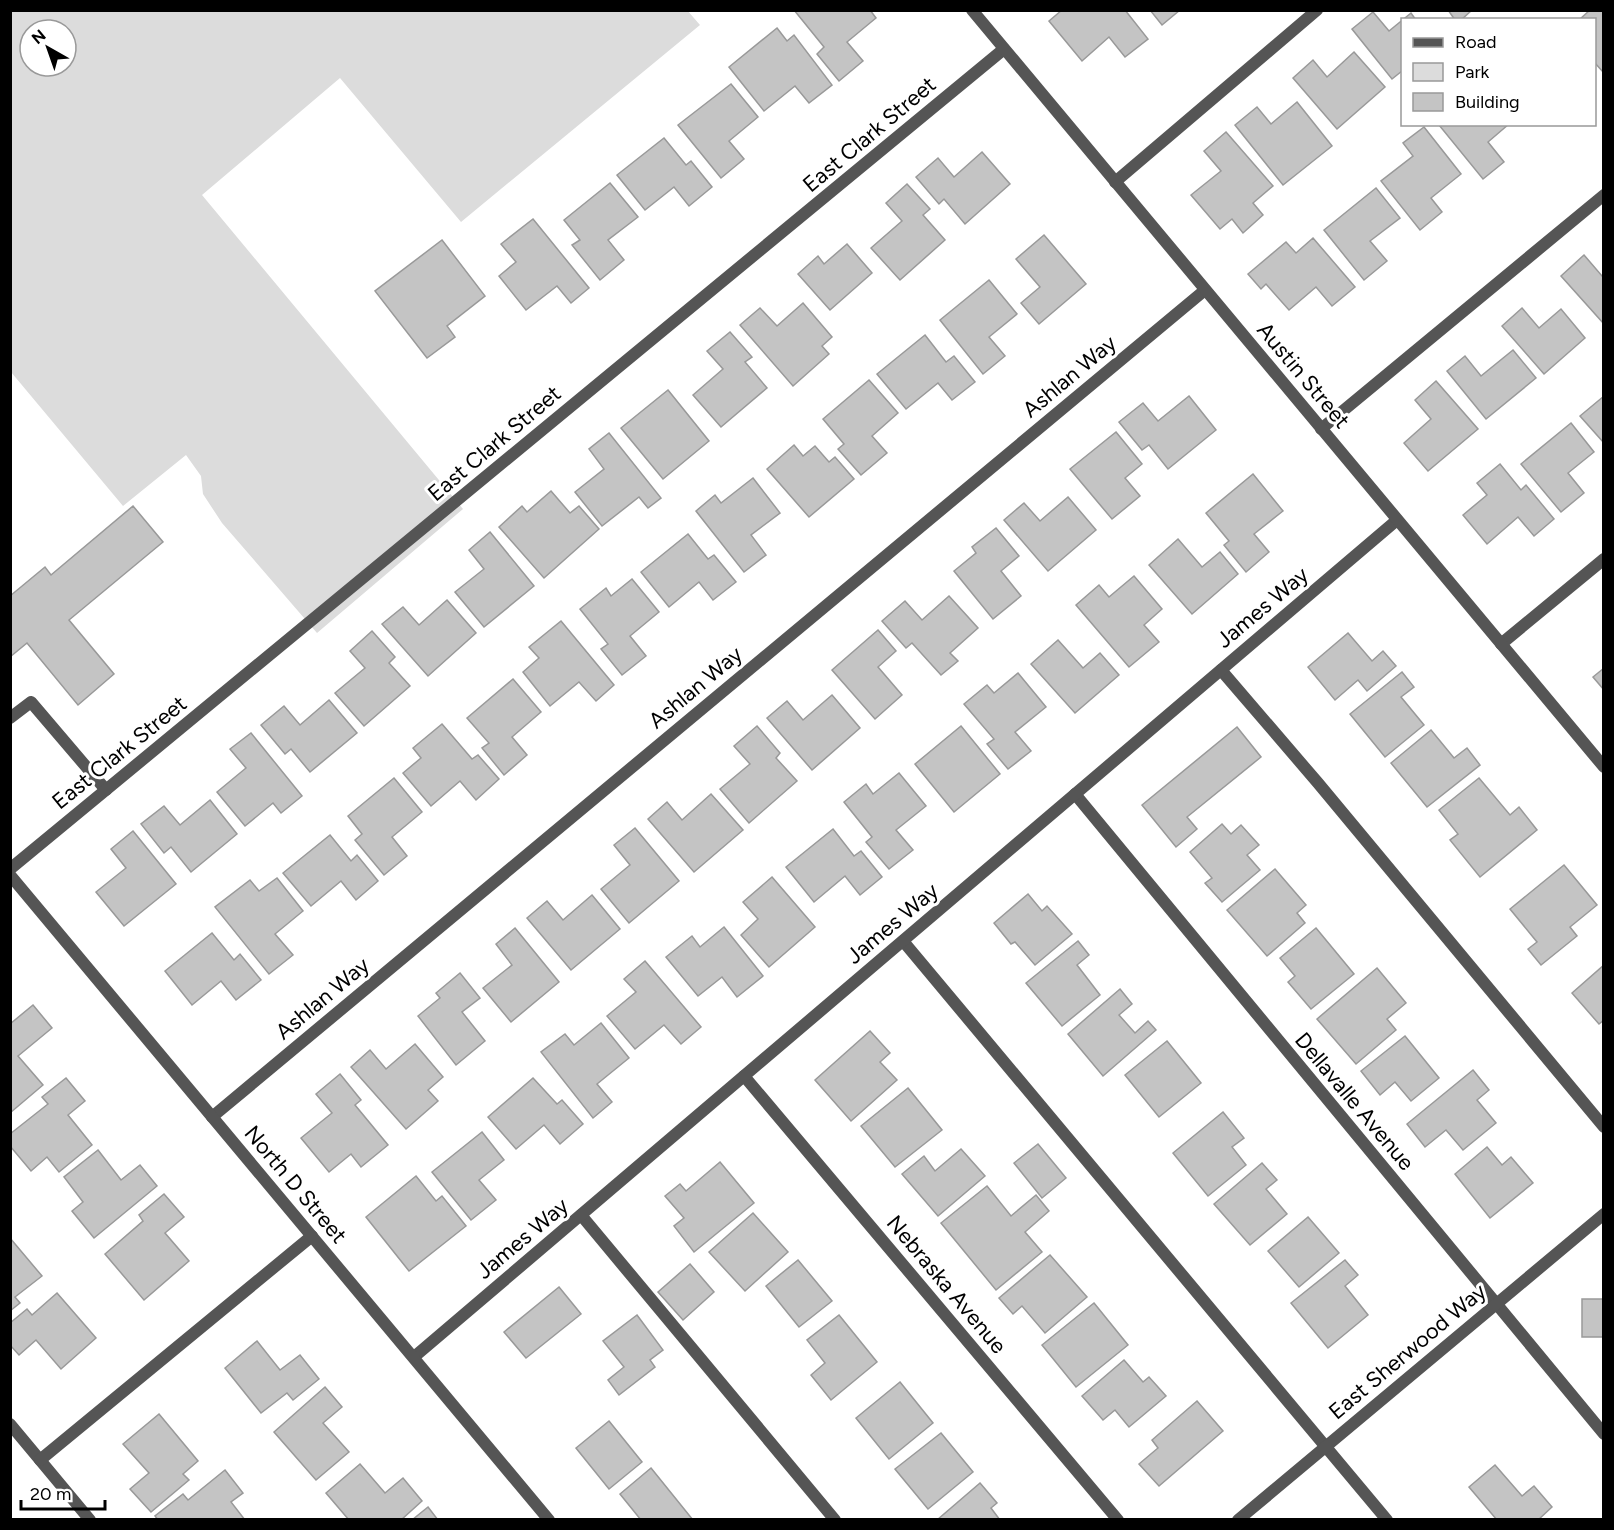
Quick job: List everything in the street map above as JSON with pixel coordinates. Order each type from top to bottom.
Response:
[{"type":"street","name":"Austin Street","points":[[972,10],[1604,767]]},
{"type":"street","points":[[1115,182],[1317,10]]},
{"type":"street","name":"East Clark Street","points":[[10,869],[1004,49]]},
{"type":"street","points":[[1321,429],[1604,195]]},
{"type":"street","name":"Ashlan Way","points":[[212,1117],[1205,290]]},
{"type":"street","name":"James Way","points":[[414,1358],[1397,520]]},
{"type":"street","points":[[1501,644],[1604,559]]},
{"type":"street","points":[[1221,670],[1604,1126]]},
{"type":"street","points":[[10,718],[31,702],[106,790]]},
{"type":"street","name":"Dellavalle Avenue","points":[[1075,794],[1604,1434]]},
{"type":"street","name":"North D Street","points":[[10,875],[549,1520]]},
{"type":"street","points":[[903,941],[1387,1520]]},
{"type":"street","name":"Nebraska Avenue","points":[[744,1076],[1118,1520]]},
{"type":"street","name":"East Sherwood Way","points":[[1238,1520],[1604,1214]]},
{"type":"street","points":[[581,1215],[836,1520]]},
{"type":"street","points":[[40,1460],[312,1236]]},
{"type":"street","points":[[10,1424],[90,1520]]},
{"type":"green space","points":[[687,10],[700,25],[461,222],[340,78],[202,195],[463,509],[317,633],[222,523],[203,494],[201,476],[186,455],[123,506],[11,372],[10,11]]},
{"type":"building","points":[[794,10],[870,10],[876,18],[847,42],[863,61],[839,81],[817,54],[824,47]]},
{"type":"building","points":[[1062,10],[1125,10],[1148,39],[1125,57],[1109,37],[1082,61],[1049,21]]},
{"type":"building","points":[[1150,10],[1180,10],[1162,25]]},
{"type":"building","points":[[1448,10],[1472,10],[1463,18],[1454,18]]},
{"type":"building","points":[[1590,10],[1604,10],[1604,73],[1596,64],[1596,18],[1581,18]]},
{"type":"building","points":[[1373,12],[1389,31],[1401,21],[1401,72],[1392,79],[1352,29]]},
{"type":"building","points":[[1411,13],[1415,18],[1405,18]]},
{"type":"building","points":[[777,28],[787,41],[794,35],[832,85],[809,103],[795,86],[764,111],[729,67]]},
{"type":"building","points":[[1354,52],[1385,87],[1337,129],[1293,78],[1313,60],[1327,77]]},
{"type":"building","points":[[731,84],[758,117],[729,141],[744,159],[721,178],[678,125]]},
{"type":"building","points":[[1297,102],[1332,146],[1283,185],[1235,125],[1257,107],[1271,124]]},
{"type":"building","points":[[1440,126],[1507,126],[1488,142],[1504,162],[1483,179]]},
{"type":"building","points":[[1424,127],[1461,174],[1431,198],[1442,212],[1420,230],[1381,181],[1413,156],[1403,143]]},
{"type":"building","points":[[1226,132],[1273,186],[1253,203],[1263,215],[1243,233],[1232,219],[1220,229],[1191,195],[1221,171],[1204,151]]},
{"type":"building","points":[[664,138],[686,165],[691,161],[712,187],[689,206],[674,187],[645,210],[617,175]]},
{"type":"building","points":[[982,152],[1010,184],[965,224],[944,199],[939,204],[916,177],[938,158],[954,177]]},
{"type":"building","points":[[610,183],[638,217],[608,240],[624,260],[600,280],[572,245],[580,240],[564,220]]},
{"type":"building","points":[[907,184],[930,209],[923,215],[945,240],[900,280],[871,248],[902,221],[886,203]]},
{"type":"building","points":[[1376,188],[1400,218],[1370,241],[1387,261],[1364,280],[1324,230]]},
{"type":"building","points":[[533,219],[589,288],[571,303],[557,286],[526,310],[499,276],[516,262],[501,244]]},
{"type":"building","points":[[1044,235],[1086,284],[1039,324],[1021,303],[1040,287],[1016,259]]},
{"type":"building","points":[[1313,238],[1355,287],[1332,306],[1316,287],[1289,310],[1266,284],[1261,289],[1248,274],[1286,242],[1296,253]]},
{"type":"building","points":[[442,240],[485,296],[447,326],[455,337],[427,358],[375,291]]},
{"type":"building","points":[[847,244],[872,273],[830,310],[798,274],[818,256],[824,264]]},
{"type":"building","points":[[1584,255],[1602,276],[1604,274],[1604,324],[1561,276]]},
{"type":"building","points":[[989,280],[1017,314],[989,337],[1005,356],[983,374],[940,320]]},
{"type":"building","points":[[803,303],[832,337],[822,346],[829,354],[793,386],[740,325],[760,308],[777,326]]},
{"type":"building","points":[[1522,308],[1539,328],[1561,309],[1585,338],[1544,374],[1502,326]]},
{"type":"building","points":[[730,332],[752,357],[745,362],[767,388],[721,427],[693,395],[723,369],[707,351]]},
{"type":"building","points":[[925,335],[946,362],[954,356],[975,382],[952,400],[938,383],[906,409],[877,374]]},
{"type":"building","points":[[1513,350],[1536,378],[1486,419],[1447,371],[1465,356],[1481,376]]},
{"type":"building","points":[[869,380],[898,413],[872,436],[887,453],[861,475],[838,449],[844,444],[823,419]]},
{"type":"building","points":[[1436,381],[1478,429],[1428,471],[1404,443],[1431,419],[1415,400]]},
{"type":"building","points":[[668,390],[709,441],[663,479],[621,428]]},
{"type":"building","points":[[1189,396],[1216,430],[1168,469],[1149,445],[1142,450],[1119,422],[1143,403],[1158,421]]},
{"type":"building","points":[[1604,396],[1604,443],[1580,416]]},
{"type":"building","points":[[1571,423],[1594,452],[1568,473],[1584,493],[1561,512],[1521,464]]},
{"type":"building","points":[[1116,432],[1142,464],[1125,478],[1140,496],[1112,519],[1070,469]]},
{"type":"building","points":[[609,433],[661,498],[648,508],[639,497],[602,526],[575,492],[604,469],[589,449]]},
{"type":"building","points":[[794,445],[803,456],[815,446],[829,462],[835,457],[854,479],[809,517],[767,469]]},
{"type":"building","points":[[1500,464],[1521,490],[1526,485],[1554,519],[1534,536],[1518,517],[1487,544],[1463,515],[1487,495],[1477,483]]},
{"type":"building","points":[[1253,474],[1283,511],[1254,534],[1269,552],[1246,572],[1224,545],[1229,541],[1206,513]]},
{"type":"building","points":[[753,478],[780,513],[751,535],[766,555],[744,572],[696,511],[715,495],[721,503]]},
{"type":"building","points":[[551,491],[570,513],[579,506],[599,529],[544,578],[499,527],[522,506],[527,512]]},
{"type":"building","points":[[1068,497],[1096,530],[1048,571],[1004,520],[1024,503],[1040,521]]},
{"type":"building","points":[[133,506],[163,542],[69,620],[114,674],[78,705],[27,643],[10,657],[10,596],[45,567],[51,575]]},
{"type":"building","points":[[996,528],[1019,556],[1001,571],[1021,596],[993,619],[954,571],[976,553],[972,547]]},
{"type":"building","points":[[490,532],[534,586],[484,627],[455,592],[484,569],[469,550]]},
{"type":"building","points":[[688,534],[708,559],[714,555],[736,582],[713,600],[699,582],[669,607],[641,572]]},
{"type":"building","points":[[1178,539],[1202,567],[1220,552],[1238,574],[1192,614],[1149,565]]},
{"type":"building","points":[[1134,576],[1162,609],[1144,625],[1159,642],[1129,667],[1076,605],[1099,585],[1109,597]]},
{"type":"building","points":[[632,579],[659,612],[630,636],[646,656],[622,675],[601,649],[608,644],[580,609],[606,588],[611,596]]},
{"type":"building","points":[[949,596],[978,628],[950,653],[958,661],[941,675],[912,643],[906,648],[882,621],[905,601],[922,620]]},
{"type":"building","points":[[447,600],[476,633],[428,676],[382,624],[403,607],[419,625]]},
{"type":"building","points":[[561,621],[614,685],[596,701],[579,682],[550,706],[523,672],[539,658],[529,647]]},
{"type":"building","points":[[878,630],[896,651],[878,667],[902,695],[875,719],[832,670]]},
{"type":"building","points":[[372,631],[395,657],[389,663],[410,686],[364,726],[335,693],[365,668],[350,651]]},
{"type":"building","points":[[1348,633],[1372,661],[1383,651],[1396,666],[1367,691],[1358,680],[1335,700],[1308,667]]},
{"type":"building","points":[[1058,640],[1083,668],[1100,653],[1119,675],[1075,713],[1031,664]]},
{"type":"building","points":[[1604,668],[1604,690],[1593,677]]},
{"type":"building","points":[[1402,672],[1414,687],[1401,697],[1424,725],[1385,757],[1350,714]]},
{"type":"building","points":[[1018,673],[1046,707],[1015,732],[1031,751],[1008,769],[987,744],[994,739],[964,704],[987,685],[994,693]]},
{"type":"building","points":[[513,679],[541,712],[512,737],[527,755],[504,775],[482,748],[489,743],[467,718]]},
{"type":"building","points":[[832,695],[860,728],[812,770],[767,718],[787,701],[803,720]]},
{"type":"building","points":[[329,700],[357,733],[310,772],[291,749],[285,754],[261,725],[284,706],[300,725]]},
{"type":"building","points":[[442,724],[472,759],[478,755],[499,779],[476,800],[460,781],[431,806],[403,773],[421,758],[413,748]]},
{"type":"building","points":[[757,726],[780,753],[776,758],[797,781],[749,823],[720,789],[750,764],[734,746]]},
{"type":"building","points":[[961,726],[1000,774],[954,812],[915,764]]},
{"type":"building","points":[[1237,727],[1261,757],[1187,817],[1197,829],[1176,847],[1142,805]]},
{"type":"building","points":[[1431,730],[1454,758],[1467,748],[1480,765],[1427,807],[1391,763]]},
{"type":"building","points":[[251,733],[302,796],[281,813],[273,803],[245,826],[217,792],[246,768],[230,749]]},
{"type":"building","points":[[899,773],[926,806],[896,830],[913,850],[889,869],[866,842],[872,837],[844,802],[866,784],[873,794]]},
{"type":"building","points":[[394,778],[422,812],[392,837],[407,856],[384,875],[355,840],[362,834],[348,816]]},
{"type":"building","points":[[1479,778],[1510,815],[1519,807],[1537,830],[1480,877],[1450,840],[1458,834],[1439,810]]},
{"type":"building","points":[[711,794],[743,830],[694,872],[648,819],[667,802],[682,820]]},
{"type":"building","points":[[210,800],[237,834],[191,872],[171,847],[164,853],[141,824],[164,806],[180,825]]},
{"type":"building","points":[[1222,824],[1231,834],[1241,825],[1259,845],[1247,855],[1260,870],[1222,902],[1205,883],[1212,878],[1190,852]]},
{"type":"building","points":[[635,828],[679,881],[629,923],[601,889],[630,865],[614,845]]},
{"type":"building","points":[[833,829],[854,856],[861,851],[882,877],[860,895],[845,876],[814,902],[786,867]]},
{"type":"building","points":[[133,831],[176,884],[124,926],[96,892],[126,868],[111,849]]},
{"type":"building","points":[[330,835],[351,861],[357,855],[378,881],[356,900],[341,881],[311,906],[283,873]]},
{"type":"building","points":[[1564,865],[1597,905],[1570,927],[1577,936],[1541,965],[1528,949],[1537,942],[1510,909]]},
{"type":"building","points":[[1275,869],[1306,905],[1297,913],[1305,923],[1267,956],[1227,910]]},
{"type":"building","points":[[772,877],[815,927],[769,967],[741,935],[758,919],[743,902]]},
{"type":"building","points":[[277,878],[303,911],[275,934],[293,955],[269,974],[215,907],[250,880],[259,891]]},
{"type":"building","points":[[1028,894],[1042,911],[1047,906],[1072,934],[1035,965],[1015,942],[1011,944],[994,923]]},
{"type":"building","points":[[592,895],[620,929],[571,970],[527,918],[547,901],[563,920]]},
{"type":"building","points":[[724,927],[763,976],[737,997],[722,977],[698,996],[666,957],[692,936],[700,947]]},
{"type":"building","points":[[515,928],[559,982],[511,1022],[483,988],[512,965],[496,944]]},
{"type":"building","points":[[1316,928],[1354,974],[1311,1009],[1288,982],[1295,976],[1280,958]]},
{"type":"building","points":[[212,933],[234,960],[240,954],[261,980],[236,1000],[221,981],[192,1005],[165,971]]},
{"type":"building","points":[[1078,941],[1089,955],[1077,965],[1100,995],[1062,1026],[1026,983]]},
{"type":"building","points":[[645,961],[701,1027],[681,1044],[664,1025],[635,1049],[607,1016],[636,992],[624,979]]},
{"type":"building","points":[[1604,965],[1604,1020],[1599,1024],[1572,993]]},
{"type":"building","points":[[1377,968],[1406,1003],[1387,1019],[1396,1030],[1356,1064],[1317,1019]]},
{"type":"building","points":[[460,973],[480,998],[462,1012],[485,1041],[456,1065],[418,1016],[440,998],[436,993]]},
{"type":"building","points":[[1120,989],[1132,1004],[1119,1015],[1135,1033],[1148,1021],[1156,1030],[1103,1076],[1068,1034]]},
{"type":"building","points":[[33,1005],[52,1028],[18,1056],[43,1085],[10,1113],[10,1024]]},
{"type":"building","points":[[601,1023],[629,1058],[597,1084],[612,1102],[593,1118],[541,1052],[565,1034],[574,1045]]},
{"type":"building","points":[[870,1031],[890,1053],[880,1062],[897,1080],[851,1121],[815,1080]]},
{"type":"building","points":[[1405,1036],[1439,1078],[1411,1101],[1395,1082],[1380,1095],[1361,1071]]},
{"type":"building","points":[[1167,1041],[1201,1083],[1159,1117],[1125,1075]]},
{"type":"building","points":[[415,1044],[443,1077],[428,1090],[438,1101],[406,1129],[351,1067],[370,1050],[386,1069]]},
{"type":"building","points":[[1473,1070],[1489,1090],[1477,1100],[1496,1123],[1463,1150],[1446,1130],[1425,1147],[1407,1124]]},
{"type":"building","points":[[340,1074],[361,1100],[355,1105],[388,1145],[361,1167],[351,1154],[329,1172],[301,1138],[332,1113],[316,1094]]},
{"type":"building","points":[[66,1078],[85,1101],[68,1115],[92,1145],[59,1172],[47,1157],[31,1171],[10,1146],[10,1134],[48,1104],[42,1097]]},
{"type":"building","points":[[533,1078],[557,1104],[562,1100],[583,1124],[560,1144],[544,1125],[516,1149],[488,1117]]},
{"type":"building","points":[[908,1088],[942,1130],[895,1167],[861,1126]]},
{"type":"building","points":[[1223,1112],[1244,1138],[1232,1147],[1246,1165],[1208,1196],[1173,1153]]},
{"type":"building","points":[[482,1132],[504,1160],[479,1180],[496,1200],[471,1220],[432,1172]]},
{"type":"building","points":[[1038,1144],[1066,1178],[1042,1198],[1014,1163]]},
{"type":"building","points":[[1487,1147],[1502,1165],[1511,1157],[1533,1183],[1490,1218],[1455,1174]]},
{"type":"building","points":[[961,1149],[985,1176],[938,1216],[902,1174],[924,1156],[935,1171]]},
{"type":"building","points":[[98,1150],[121,1180],[140,1165],[157,1186],[94,1238],[72,1211],[83,1202],[64,1177]]},
{"type":"building","points":[[720,1162],[754,1203],[694,1252],[674,1226],[684,1218],[665,1196],[680,1184],[686,1191]]},
{"type":"building","points":[[1262,1163],[1277,1180],[1266,1189],[1287,1214],[1250,1245],[1214,1204]]},
{"type":"building","points":[[416,1176],[436,1201],[442,1196],[466,1226],[409,1271],[366,1217]]},
{"type":"building","points":[[987,1186],[1011,1216],[1036,1195],[1049,1211],[1025,1232],[1042,1252],[996,1290],[941,1223]]},
{"type":"building","points":[[164,1194],[184,1217],[165,1233],[189,1261],[144,1300],[105,1254],[143,1221],[139,1215]]},
{"type":"building","points":[[753,1213],[788,1252],[745,1291],[709,1252]]},
{"type":"building","points":[[1308,1217],[1339,1253],[1299,1287],[1268,1251]]},
{"type":"building","points":[[10,1238],[42,1276],[15,1297],[20,1303],[10,1311]]},
{"type":"building","points":[[1050,1255],[1087,1297],[1045,1333],[1022,1306],[1013,1314],[999,1298]]},
{"type":"building","points":[[798,1260],[832,1301],[799,1327],[766,1286]]},
{"type":"building","points":[[1345,1260],[1358,1275],[1345,1286],[1368,1315],[1328,1348],[1291,1303]]},
{"type":"building","points":[[690,1264],[714,1292],[683,1320],[658,1292]]},
{"type":"building","points":[[559,1287],[581,1314],[526,1358],[504,1332]]},
{"type":"building","points":[[57,1293],[96,1338],[61,1369],[36,1340],[19,1355],[10,1345],[10,1323],[27,1309],[32,1315]]},
{"type":"building","points":[[1582,1299],[1604,1299],[1604,1337],[1582,1337]]},
{"type":"building","points":[[1094,1303],[1128,1345],[1076,1387],[1042,1345]]},
{"type":"building","points":[[637,1315],[663,1350],[650,1360],[655,1367],[619,1395],[608,1380],[624,1367],[603,1341]]},
{"type":"building","points":[[839,1315],[877,1362],[831,1400],[811,1375],[825,1363],[807,1340]]},
{"type":"building","points":[[257,1341],[280,1370],[300,1355],[319,1379],[293,1400],[287,1393],[261,1413],[225,1368]]},
{"type":"building","points":[[1124,1360],[1143,1382],[1149,1377],[1166,1396],[1129,1427],[1115,1410],[1103,1420],[1082,1396]]},
{"type":"building","points":[[900,1382],[933,1423],[889,1459],[856,1418]]},
{"type":"building","points":[[325,1387],[342,1407],[323,1423],[349,1452],[316,1480],[274,1432]]},
{"type":"building","points":[[1197,1401],[1223,1431],[1159,1486],[1139,1464],[1158,1448],[1152,1440]]},
{"type":"building","points":[[159,1414],[198,1461],[183,1474],[189,1480],[151,1512],[130,1489],[149,1473],[123,1444]]},
{"type":"building","points":[[609,1421],[642,1462],[609,1489],[576,1448]]},
{"type":"building","points":[[941,1433],[973,1472],[928,1509],[895,1469]]},
{"type":"building","points":[[360,1464],[385,1493],[403,1478],[422,1501],[401,1520],[349,1520],[326,1493]]},
{"type":"building","points":[[1495,1465],[1522,1496],[1534,1486],[1552,1507],[1538,1520],[1497,1520],[1469,1487]]},
{"type":"building","points":[[651,1468],[693,1520],[641,1520],[620,1494]]},
{"type":"building","points":[[225,1470],[243,1493],[231,1502],[245,1520],[158,1520],[155,1516],[183,1494],[188,1500]]},
{"type":"building","points":[[980,1483],[997,1503],[991,1508],[1000,1520],[937,1520]]},
{"type":"building","points":[[428,1507],[438,1520],[412,1520]]}]
